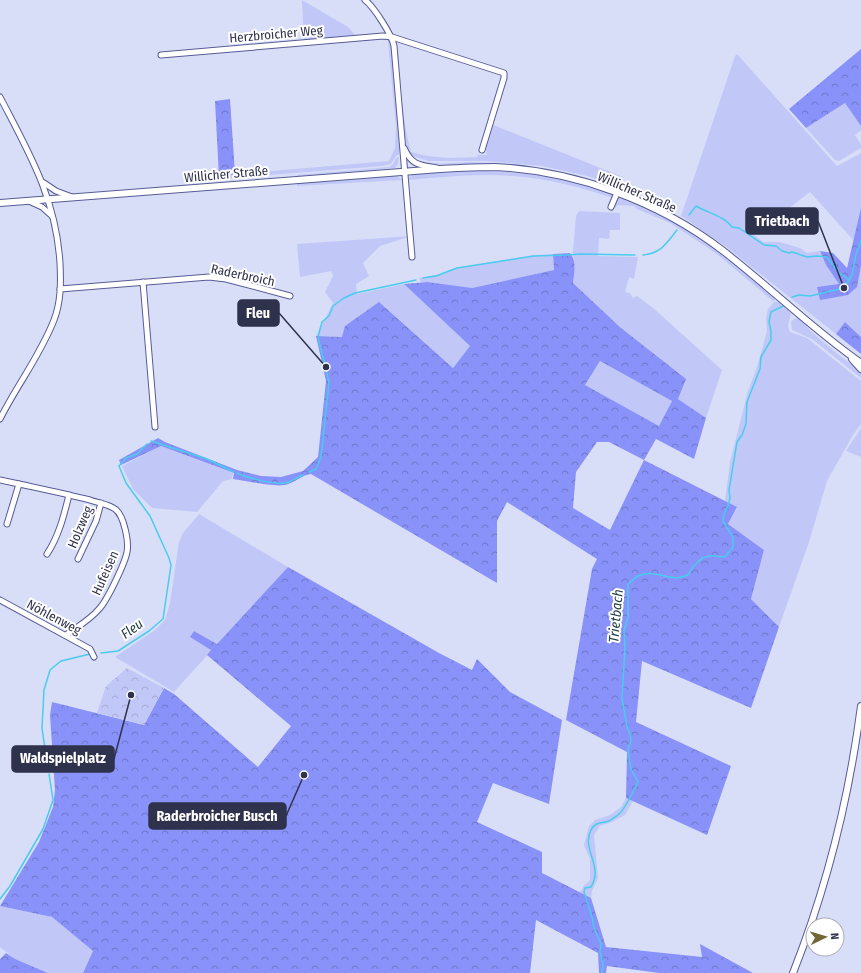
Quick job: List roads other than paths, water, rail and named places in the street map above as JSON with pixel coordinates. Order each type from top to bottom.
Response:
[{"type":"main road","name":"Willicher Straße","points":[[0,203],[440,168],[494,167],[526,170],[575,179],[617,193],[666,214],[711,242],[849,355],[861,363]]},
{"type":"main road","points":[[849,355],[855,364],[861,369]]},
{"type":"main road","points":[[793,973],[816,912],[835,844],[849,780],[861,706]]},
{"type":"street","points":[[368,1],[392,37],[394,46],[412,257]]},
{"type":"street","name":"Herzbroicher Weg","points":[[161,55],[383,36],[392,37],[504,73],[504,79],[482,150]]},
{"type":"street","points":[[0,97],[32,157],[49,199],[59,254],[60,289],[56,314],[47,335],[30,369],[0,419]]},
{"type":"street","points":[[402,146],[414,162],[440,168]]},
{"type":"street","points":[[43,182],[56,191],[73,197]]},
{"type":"street","points":[[610,207],[617,193]]},
{"type":"street","points":[[28,201],[44,208],[53,218]]},
{"type":"street","name":"Raderbroich","points":[[60,289],[216,278],[290,296]]},
{"type":"street","points":[[143,282],[155,426]]},
{"type":"street","name":"Hufeisen","points":[[0,480],[69,495],[101,504],[114,508],[120,514],[127,542],[127,553],[102,606],[96,613],[66,635]]},
{"type":"street","points":[[7,524],[18,484]]},
{"type":"street","points":[[47,554],[63,522],[69,495]]},
{"type":"street","name":"Holzweg","points":[[78,559],[96,521],[101,504]]},
{"type":"street","name":"Nöhlenweg","points":[[0,600],[90,648],[94,657]]},
{"type":"waterway","name":"Fleu","points":[[689,215],[696,206],[720,217],[732,227],[739,228],[764,245],[776,246],[782,251],[789,253],[792,252],[807,257],[827,257],[838,272],[849,280]]},
{"type":"waterway","name":"Fleu","points":[[643,255],[659,250],[677,230]]},
{"type":"waterway","name":"Trietbach","points":[[792,297],[799,295],[810,296],[844,288],[852,275],[856,254],[861,241]]},
{"type":"waterway","name":"Fleu","points":[[423,278],[436,276],[457,268],[534,256],[580,254],[635,255]]},
{"type":"waterway","name":"Fleu","points":[[309,472],[316,469],[321,457],[329,382],[318,337],[322,322],[329,316],[333,306],[344,298],[355,293],[416,280]]},
{"type":"waterway","name":"Trietbach","points":[[602,973],[603,964],[600,952],[601,944],[594,928],[584,892],[585,888],[591,887],[595,872],[589,844],[591,830],[597,824],[609,821],[621,812],[627,804],[638,782],[631,769],[628,750],[631,741],[622,698],[625,648],[624,630],[628,618],[628,584],[637,577],[651,573],[676,578],[682,577],[689,574],[693,566],[703,558],[707,556],[725,557],[733,547],[733,537],[723,521],[730,498],[729,490],[737,442],[742,435],[746,424],[747,402],[760,369],[761,357],[771,340],[769,322],[771,312],[783,306]]},
{"type":"waterway","name":"Fleu","points":[[151,441],[207,459],[234,472]]},
{"type":"waterway","name":"Fleu","points":[[101,653],[118,651],[149,631],[163,619],[171,565],[169,558],[150,516],[126,483],[119,466],[126,458],[137,454],[147,444]]},
{"type":"waterway","name":"Fleu","points":[[237,473],[261,481],[275,483],[286,483],[303,475]]},
{"type":"waterway","name":"Fleu","points":[[48,770],[42,728],[44,690],[50,670],[61,661],[90,654]]},
{"type":"waterway","name":"Fleu","points":[[0,899],[10,886],[43,829],[53,800],[49,774]]},
{"type":"place","name":"Trietbach","points":[[844,288]]},
{"type":"place","name":"Fleu","points":[[326,367]]},
{"type":"place","name":"Waldspielplatz","points":[[131,695]]},
{"type":"place","name":"Raderbroicher Busch","points":[[304,775]]}]
